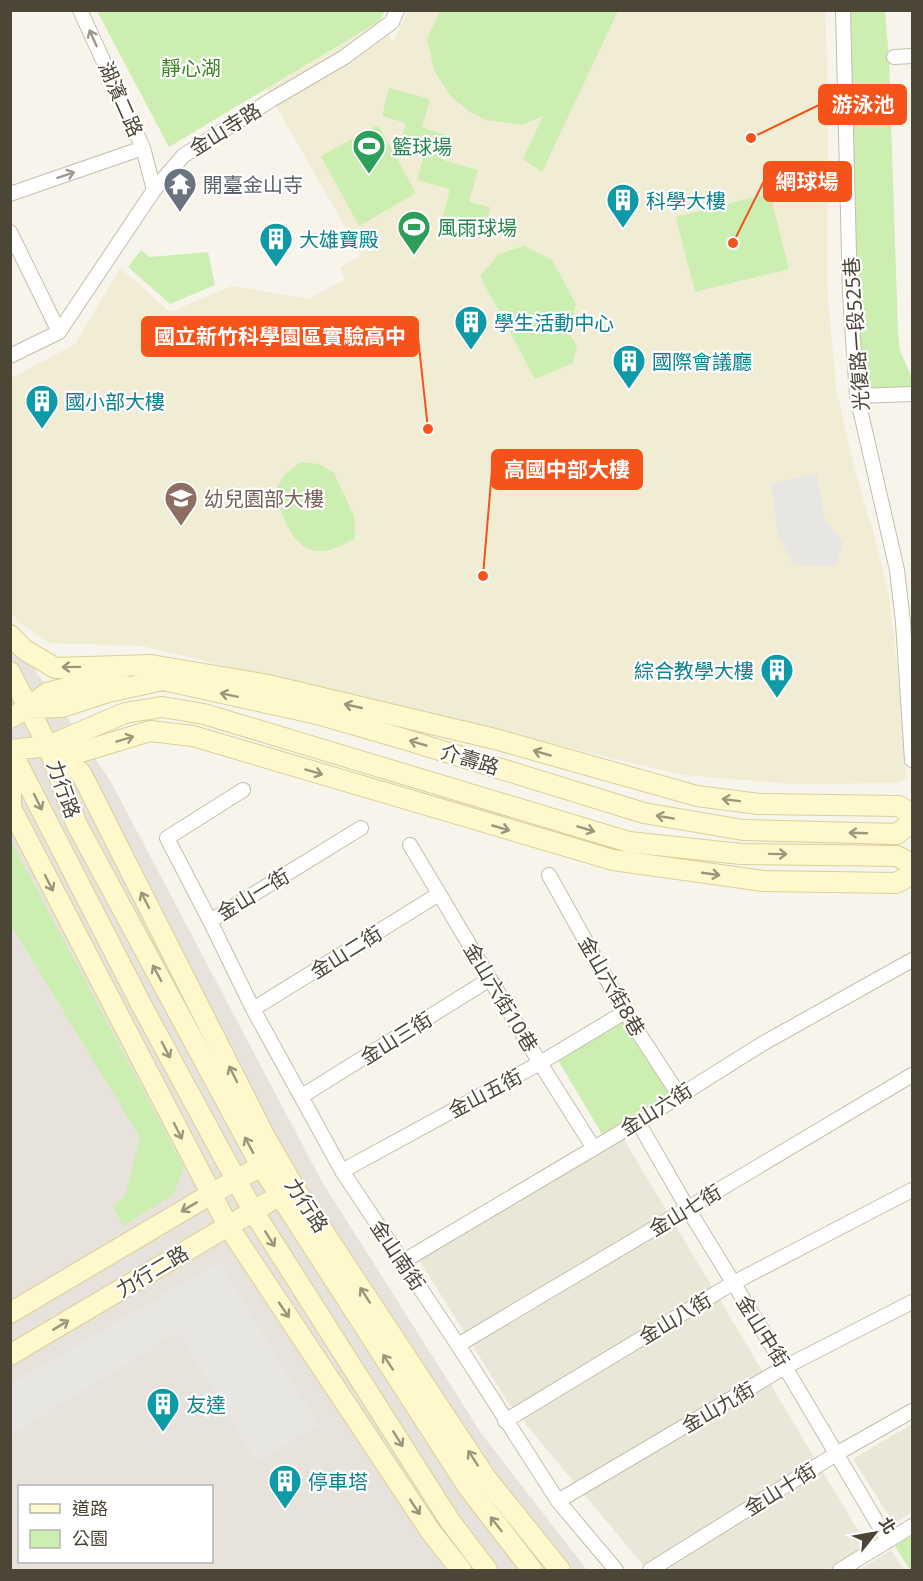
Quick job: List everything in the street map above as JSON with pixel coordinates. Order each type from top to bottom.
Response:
[{"type":"street","name":"湖濱二路","points":[[81,10],[143,148],[154,190]]},
{"type":"street","name":"金山寺路","points":[[10,356],[58,332],[154,190],[183,156],[343,58],[392,22],[397,10]]},
{"type":"street","name":"光復路一段525巷","points":[[843,10],[850,294],[857,396],[897,570],[903,622],[912,760]]},
{"type":"street","points":[[894,57],[912,56]]},
{"type":"street","points":[[10,194],[143,148]]},
{"type":"street","points":[[10,232],[58,332]]},
{"type":"street","points":[[857,396],[912,394]]},
{"type":"street","name":"介壽路","points":[[10,635],[25,650],[55,668],[151,665],[268,685],[473,734],[697,796],[759,804],[898,806],[912,815]]},
{"type":"street","name":"介壽路","points":[[10,718],[47,693],[151,665]]},
{"type":"street","points":[[10,672],[48,746]]},
{"type":"street","name":"介壽路","points":[[28,708],[62,707],[108,692],[163,680],[328,717],[644,813],[743,830],[897,834],[912,822]]},
{"type":"street","name":"介壽路","points":[[48,746],[125,713],[162,707],[204,714],[629,842],[741,854],[897,856],[912,864]]},
{"type":"street","points":[[81,773],[83,762],[81,752],[125,713]]},
{"type":"street","name":"介壽路","points":[[11,750],[48,746],[81,752],[150,731],[193,736],[612,860],[764,881],[896,883],[912,874]]},
{"type":"street","name":"力行路","points":[[48,746],[81,773],[269,1162]]},
{"type":"street","name":"力行路","points":[[48,746],[76,823],[286,1191],[468,1487],[532,1570]]},
{"type":"street","points":[[11,750],[11,808],[228,1226],[431,1533],[461,1570]]},
{"type":"street","name":"力行路","points":[[11,750],[142,1006],[253,1211],[450,1521],[488,1570]]},
{"type":"street","name":"金山一街","points":[[243,790],[167,838],[210,921],[361,828]]},
{"type":"street","name":"金山六街10巷","points":[[410,845],[593,1147]]},
{"type":"street","name":"金山六街8巷","points":[[549,876],[625,1012],[679,1095]]},
{"type":"street","name":"金山二街","points":[[253,1009],[439,894]]},
{"type":"street","name":"金山南街","points":[[210,921],[253,1009],[342,1171],[558,1501],[616,1570]]},
{"type":"street","name":"金山六街","points":[[402,1262],[638,1122],[762,1044],[912,960]]},
{"type":"street","name":"金山三街","points":[[302,1096],[490,979]]},
{"type":"street","name":"金山五街","points":[[342,1171],[540,1063],[625,1012]]},
{"type":"street","name":"金山七街","points":[[458,1345],[912,1075]]},
{"type":"street","name":"金山中街","points":[[638,1122],[687,1209],[785,1367],[888,1541]]},
{"type":"street","name":"力行二路","points":[[10,1314],[269,1162]]},
{"type":"street","name":"金山八街","points":[[505,1420],[733,1283],[912,1190]]},
{"type":"street","name":"力行路","points":[[286,1191],[486,1478],[560,1570]]},
{"type":"street","name":"力行二路","points":[[10,1355],[286,1191]]},
{"type":"street","name":"金山九街","points":[[558,1501],[785,1367],[912,1302]]},
{"type":"street","name":"金山十街","points":[[650,1570],[836,1454],[912,1411]]},
{"type":"street","points":[[840,1570],[912,1526]]},
{"type":"shaded area","points":[[222,11],[377,11],[393,42],[408,11],[825,11],[828,93],[827,285],[836,388],[855,471],[889,594],[906,778],[897,783],[793,784],[683,775],[142,646],[49,643],[21,624],[11,613],[10,379],[75,344],[120,268],[170,312],[232,286],[309,299],[345,279],[340,268],[361,255]]},
{"type":"shaded area","points":[[817,474],[824,518],[843,542],[836,566],[794,565],[778,536],[771,483]]},
{"type":"shaded area","points":[[10,633],[111,782],[321,1180],[481,1433],[587,1570],[11,1570]]},
{"type":"shaded area","points":[[623,1138],[868,1547],[828,1570],[647,1570],[509,1404],[418,1258]]},
{"type":"shaded area","points":[[219,1262],[319,1426],[256,1461],[178,1332],[11,1435],[11,1384]]},
{"type":"shaded area","points":[[912,1424],[912,1512],[894,1524],[853,1459]]},
{"type":"shaded area","points":[[891,1550],[904,1570],[859,1570]]},
{"type":"green space","name":"靜心湖","points":[[97,11],[385,11],[379,21],[169,147]]},
{"type":"green space","points":[[440,11],[618,11],[542,172],[523,159],[543,116],[522,125],[486,120],[468,111],[449,94],[434,70],[427,39]]},
{"type":"green space","points":[[847,11],[885,11],[889,58],[898,334],[900,351],[912,378],[912,388],[862,392],[856,295]]},
{"type":"green space","points":[[389,88],[430,99],[422,127],[446,135],[440,159],[478,170],[469,202],[490,207],[485,231],[442,219],[450,189],[417,180],[425,151],[400,143],[406,123],[382,116]]},
{"type":"green space","name":"籃球場","points":[[378,125],[416,193],[359,226],[321,156]]},
{"type":"green space","points":[[770,193],[789,269],[695,292],[676,217]]},
{"type":"green space","points":[[524,246],[552,260],[576,304],[568,331],[577,346],[573,363],[535,379],[480,276],[499,254]]},
{"type":"green space","points":[[141,250],[150,257],[208,252],[215,285],[170,304],[128,267]]},
{"type":"green space","points":[[301,462],[319,464],[334,473],[354,516],[355,538],[323,551],[310,550],[293,535],[274,492],[286,473]]},
{"type":"green space","points":[[10,839],[184,1167],[173,1195],[123,1226],[112,1205],[125,1197],[140,1137],[11,925]]},
{"type":"green space","points":[[626,1019],[670,1093],[602,1134],[558,1060]]},
{"type":"green space","points":[[912,1535],[912,1570],[910,1570],[895,1546]]},
{"type":"place","name":"游泳池","points":[[751,138]]},
{"type":"place","name":"籃球場","points":[[369,175]]},
{"type":"place","name":"開臺金山寺","points":[[180,213]]},
{"type":"place","name":"科學大樓","points":[[623,229]]},
{"type":"place","name":"網球場","points":[[733,243]]},
{"type":"place","name":"風雨球場","points":[[414,256]]},
{"type":"place","name":"大雄寶殿","points":[[276,268]]},
{"type":"place","name":"學生活動中心","points":[[471,351]]},
{"type":"place","name":"國際會議廳","points":[[629,390]]},
{"type":"place","name":"國立新竹科學園區實驗高中","points":[[428,429]]},
{"type":"place","name":"國小部大樓","points":[[42,430]]},
{"type":"place","name":"幼兒園部大樓","points":[[181,527]]},
{"type":"place","name":"高國中部大樓","points":[[483,576]]},
{"type":"place","name":"綜合教學大樓","points":[[777,699]]},
{"type":"place","name":"友達","points":[[163,1433]]},
{"type":"place","name":"停車塔","points":[[285,1510]]}]
